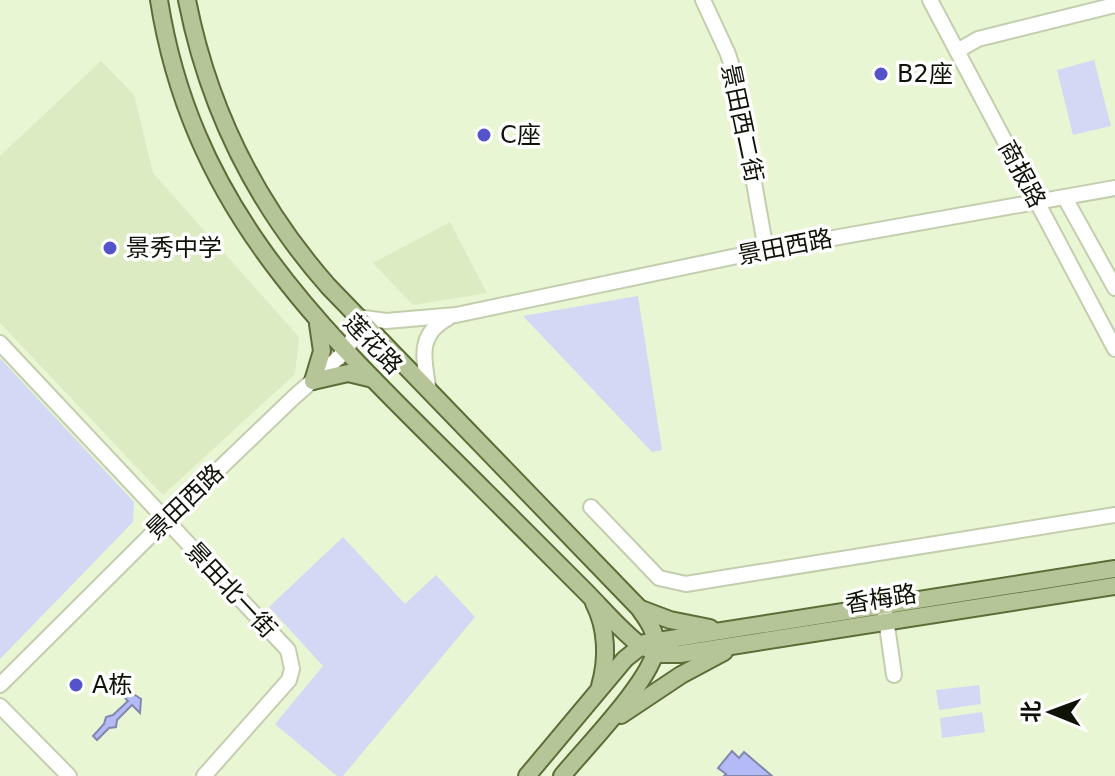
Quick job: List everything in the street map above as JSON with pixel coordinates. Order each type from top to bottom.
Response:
[{"type":"main road","name":"莲花路","points":[[159,0],[180,93],[207,161],[246,230],[346,351],[586,592],[650,646]]},
{"type":"main road","name":"莲花路","points":[[187,0],[210,84],[244,165],[276,219],[357,317],[639,608],[648,621],[650,646]]},
{"type":"main road","points":[[311,312],[320,330],[323,346],[313,381]]},
{"type":"main road","points":[[313,381],[353,373],[374,379]]},
{"type":"main road","points":[[521,527],[533,527],[541,517],[542,508]]},
{"type":"main road","name":"香梅路","points":[[650,646],[674,655],[749,643],[1115,569]]},
{"type":"main road","name":"香梅路","points":[[650,646],[728,630],[1115,586]]},
{"type":"main road","points":[[586,592],[600,617],[604,642],[604,670],[596,694]]},
{"type":"main road","points":[[639,608],[682,623],[728,630]]},
{"type":"main road","points":[[595,736],[634,705],[681,675],[749,643]]},
{"type":"main road","points":[[527,776],[625,659],[650,646]]},
{"type":"main road","points":[[562,776],[644,677],[650,646]]},
{"type":"street","name":"景田西二街","points":[[703,0],[735,76],[766,250]]},
{"type":"street","name":"商报路","points":[[930,0],[1115,349]]},
{"type":"street","points":[[957,51],[978,39],[1115,5]]},
{"type":"street","name":"景田西路","points":[[0,685],[166,520],[346,351],[355,334],[357,317],[386,321],[456,315],[766,250],[1115,188]]},
{"type":"street","points":[[1065,198],[1115,288]]},
{"type":"street","name":"景田西路","points":[[429,391],[424,360],[426,340],[436,325],[456,315]]},
{"type":"street","name":"景田北一街","points":[[0,343],[288,650],[292,663],[291,675],[204,776]]},
{"type":"street","points":[[591,507],[659,578],[686,584],[1115,515]]},
{"type":"street","points":[[886,614],[894,675]]},
{"type":"street","points":[[0,706],[69,776]]},
{"type":"shaded area","points":[[1094,60],[1111,126],[1073,135],[1057,70]]},
{"type":"shaded area","name":"景秀中学","points":[[101,61],[134,95],[153,173],[299,337],[295,374],[163,495],[0,323],[0,156]]},
{"type":"shaded area","points":[[450,222],[487,293],[413,305],[373,263]]},
{"type":"shaded area","points":[[638,296],[662,450],[652,452],[523,316]]},
{"type":"shaded area","points":[[0,358],[134,502],[133,522],[0,659]]},
{"type":"shaded area","points":[[343,537],[405,604],[436,575],[475,617],[343,776],[337,776],[275,724],[323,666],[269,607]]},
{"type":"shaded area","points":[[979,685],[981,704],[939,710],[936,690]]},
{"type":"shaded area","points":[[982,712],[985,732],[942,738],[940,718]]},
{"type":"water","points":[[129,691],[141,699],[140,713],[132,705],[117,720],[116,727],[109,728],[97,740],[93,736],[106,717],[113,715],[128,701],[120,693]]},
{"type":"water","points":[[732,751],[739,758],[744,752],[772,776],[724,776],[726,774],[718,768]]},
{"type":"place","name":"B2座","points":[[881,74]]},
{"type":"place","name":"C座","points":[[484,135]]},
{"type":"place","name":"景秀中学","points":[[110,248]]},
{"type":"place","name":"A栋","points":[[76,685]]}]
